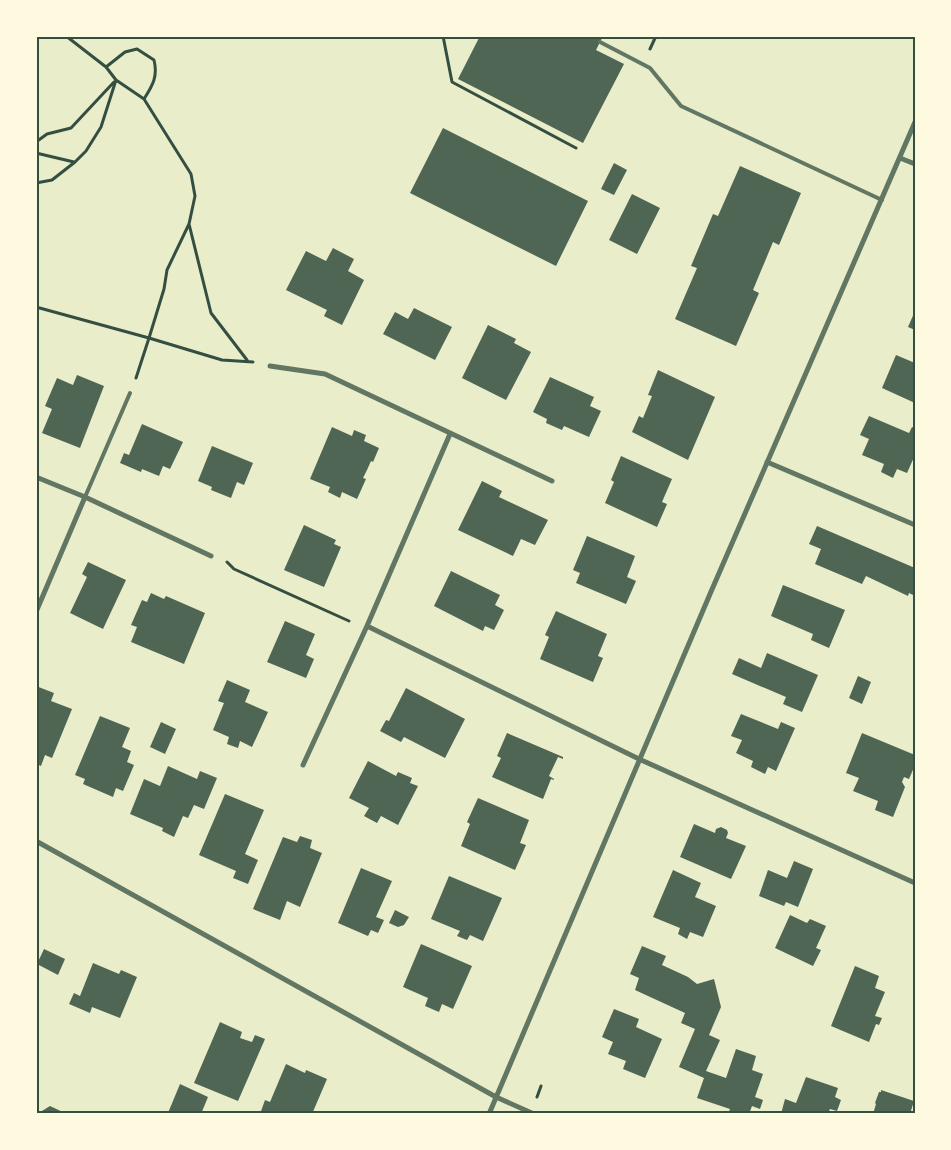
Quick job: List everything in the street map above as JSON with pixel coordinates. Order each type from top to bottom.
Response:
[{"type":"street","points":[[489,1114],[639,759],[915,122]]},
{"type":"street","points":[[900,158],[915,164]]},
{"type":"street","points":[[270,366],[325,374],[552,481]]},
{"type":"street","points":[[304,765],[367,626],[450,434]]},
{"type":"street","points":[[767,462],[915,526]]},
{"type":"street","points":[[36,476],[86,497],[211,556]]},
{"type":"street","points":[[36,612],[86,497]]},
{"type":"street","points":[[367,626],[639,759],[915,883]]},
{"type":"street","points":[[36,841],[496,1097],[534,1114]]},
{"type":"lane","points":[[600,42],[650,68],[681,106],[882,200]]},
{"type":"lane","points":[[86,497],[130,393]]},
{"type":"path","points":[[66,36],[106,67],[116,80],[144,99],[191,174],[195,196],[189,224],[167,270],[164,289],[130,393]]},
{"type":"path","points":[[443,36],[452,82],[576,148]]},
{"type":"path","points":[[106,67],[125,52],[137,49],[154,60],[156,78],[144,99]]},
{"type":"path","points":[[36,142],[47,134],[71,128],[116,80]]},
{"type":"path","points":[[36,183],[52,180],[86,151],[101,127],[116,80]]},
{"type":"path","points":[[36,153],[75,162]]},
{"type":"path","points":[[189,224],[211,313],[247,361]]},
{"type":"path","points":[[36,307],[222,360],[247,361],[270,366]]},
{"type":"path","points":[[229,563],[234,569],[344,619],[367,626]]},
{"type":"building","points":[[480,36],[603,36],[596,50],[624,64],[583,143],[458,79]]},
{"type":"building","points":[[443,128],[588,201],[556,266],[410,193]]},
{"type":"building","points":[[614,163],[627,170],[614,195],[601,189]]},
{"type":"building","points":[[740,166],[801,193],[779,245],[773,242],[753,290],[759,293],[736,346],[675,319],[697,268],[691,266],[713,214],[718,216]]},
{"type":"building","points":[[632,194],[660,208],[637,254],[609,240]]},
{"type":"building","points":[[333,248],[354,259],[348,271],[364,280],[342,325],[324,316],[327,310],[286,290],[306,251],[326,261]]},
{"type":"building","points":[[414,308],[452,327],[435,360],[383,334],[395,312],[408,319]]},
{"type":"building","points":[[915,311],[915,330],[908,327]]},
{"type":"building","points":[[488,325],[516,339],[514,343],[531,352],[506,400],[462,378]]},
{"type":"building","points":[[896,355],[915,363],[915,403],[882,388]]},
{"type":"building","points":[[658,370],[715,397],[688,460],[632,432],[639,416],[643,418],[652,396],[648,395]]},
{"type":"building","points":[[77,375],[104,386],[80,448],[42,433],[52,409],[45,406],[57,378],[73,385]]},
{"type":"building","points":[[550,377],[594,397],[590,406],[601,411],[589,437],[564,426],[562,430],[546,423],[547,419],[533,412]]},
{"type":"building","points":[[869,416],[909,433],[912,427],[915,428],[915,455],[907,473],[897,469],[893,478],[881,472],[884,464],[862,455],[869,439],[860,435]]},
{"type":"building","points":[[142,424],[183,442],[170,469],[163,466],[159,476],[142,469],[141,472],[120,463],[124,453],[129,455]]},
{"type":"building","points":[[332,427],[352,436],[354,430],[366,435],[364,441],[379,448],[363,478],[366,479],[357,499],[342,492],[340,498],[328,492],[330,487],[310,479]]},
{"type":"building","points":[[212,446],[253,463],[244,485],[237,482],[231,498],[211,490],[212,487],[198,481]]},
{"type":"building","points":[[621,456],[672,479],[662,502],[667,504],[657,527],[605,503],[614,482],[611,480]]},
{"type":"building","points":[[482,481],[502,491],[499,497],[548,520],[535,545],[521,539],[513,556],[458,530]]},
{"type":"building","points":[[304,525],[336,540],[334,544],[341,547],[324,587],[284,570]]},
{"type":"building","points":[[817,526],[915,568],[915,596],[909,593],[908,596],[866,576],[862,584],[815,564],[821,549],[809,544]]},
{"type":"building","points":[[587,536],[635,556],[627,577],[636,581],[626,604],[576,583],[580,573],[573,570]]},
{"type":"building","points":[[88,562],[126,580],[103,629],[70,613],[87,577],[82,574]]},
{"type":"building","points":[[451,571],[500,595],[495,605],[504,610],[494,630],[485,626],[483,631],[434,606]]},
{"type":"building","points":[[783,585],[845,610],[829,648],[811,640],[813,634],[771,616]]},
{"type":"building","points":[[151,593],[164,599],[166,596],[205,613],[184,664],[131,642],[137,627],[131,625],[142,600],[147,602]]},
{"type":"building","points":[[556,611],[607,634],[598,656],[603,658],[593,682],[540,659],[549,637],[545,635]]},
{"type":"building","points":[[285,621],[315,634],[306,655],[314,659],[306,678],[267,662]]},
{"type":"building","points":[[767,653],[818,675],[802,712],[783,704],[786,697],[732,674],[739,658],[761,668]]},
{"type":"building","points":[[858,676],[871,682],[862,704],[849,698]]},
{"type":"building","points":[[227,680],[250,690],[245,702],[268,712],[252,747],[240,741],[238,748],[227,744],[229,737],[213,730],[224,703],[218,701]]},
{"type":"building","points":[[36,686],[54,693],[51,701],[72,709],[52,758],[45,755],[41,766],[36,764]]},
{"type":"building","points":[[406,688],[465,719],[445,758],[404,737],[401,742],[380,731],[386,720],[389,721]]},
{"type":"building","points":[[741,714],[778,729],[781,722],[795,728],[776,771],[768,767],[765,774],[751,767],[753,761],[736,753],[742,740],[731,736]]},
{"type":"building","points":[[100,716],[130,728],[122,747],[131,751],[127,762],[134,765],[123,791],[116,788],[113,797],[83,784],[85,779],[75,775]]},
{"type":"building","points":[[161,722],[176,729],[165,754],[150,747]]},
{"type":"building","points":[[507,733],[563,757],[563,759],[558,757],[549,776],[554,780],[551,779],[543,799],[492,777],[501,758],[497,756]]},
{"type":"building","points":[[862,733],[915,755],[915,765],[909,779],[904,777],[902,782],[905,787],[893,817],[875,810],[878,801],[853,791],[859,778],[846,773]]},
{"type":"building","points":[[368,761],[396,776],[398,772],[412,778],[410,783],[418,786],[398,825],[381,816],[377,823],[364,816],[369,808],[349,798]]},
{"type":"building","points":[[168,766],[197,779],[200,771],[217,778],[204,809],[194,805],[188,818],[183,816],[174,837],[162,831],[163,828],[130,814],[144,779],[160,786]]},
{"type":"building","points":[[225,794],[264,810],[245,854],[258,860],[248,884],[233,878],[236,871],[199,855]]},
{"type":"building","points":[[478,798],[529,820],[520,843],[526,845],[515,870],[461,846],[470,824],[467,822]]},
{"type":"building","points":[[694,824],[715,833],[716,829],[721,827],[727,830],[726,838],[746,846],[731,879],[680,857]]},
{"type":"building","points":[[300,836],[312,840],[310,848],[322,853],[300,907],[287,901],[280,920],[253,909],[283,837],[297,842]]},
{"type":"building","points":[[794,861],[813,869],[798,907],[786,902],[784,906],[759,896],[768,870],[787,878]]},
{"type":"building","points":[[361,868],[392,881],[376,917],[384,920],[378,933],[371,930],[368,936],[338,923]]},
{"type":"building","points":[[673,870],[701,883],[695,897],[716,906],[703,937],[690,932],[687,939],[678,934],[680,928],[653,917]]},
{"type":"building","points":[[449,876],[502,898],[483,941],[470,935],[467,940],[457,936],[460,931],[431,919]]},
{"type":"building","points":[[395,910],[409,917],[404,925],[398,927],[389,923]]},
{"type":"building","points":[[790,915],[807,923],[810,919],[826,926],[816,948],[821,950],[813,966],[775,948]]},
{"type":"building","points":[[421,944],[472,966],[453,1009],[442,1004],[439,1012],[425,1006],[428,998],[403,987]]},
{"type":"building","points":[[642,946],[666,956],[662,965],[688,977],[697,984],[714,979],[721,1007],[709,1035],[720,1040],[706,1071],[726,1078],[736,1049],[756,1056],[752,1070],[763,1074],[755,1097],[763,1100],[760,1109],[752,1106],[749,1114],[740,1112],[739,1114],[728,1114],[730,1109],[697,1098],[704,1078],[679,1067],[695,1029],[681,1023],[685,1013],[635,990],[639,978],[630,974]]},
{"type":"building","points":[[44,949],[65,959],[58,975],[37,964]]},
{"type":"building","points":[[93,963],[119,974],[121,970],[137,977],[120,1018],[92,1007],[90,1013],[69,1004],[74,993],[80,996]]},
{"type":"building","points":[[855,966],[879,976],[875,988],[885,992],[875,1016],[882,1018],[879,1025],[876,1024],[869,1042],[831,1026]]},
{"type":"building","points":[[614,1009],[639,1019],[636,1027],[662,1039],[645,1078],[623,1069],[626,1061],[608,1054],[613,1042],[602,1037]]},
{"type":"building","points":[[220,1022],[242,1032],[240,1038],[252,1042],[255,1035],[265,1039],[238,1101],[194,1083]]},
{"type":"building","points":[[286,1064],[305,1073],[306,1070],[327,1079],[312,1114],[260,1114],[265,1100],[270,1102]]},
{"type":"building","points":[[806,1077],[838,1088],[835,1097],[841,1100],[837,1111],[830,1109],[828,1114],[781,1114],[785,1099],[796,1103]]},
{"type":"building","points":[[180,1084],[208,1097],[201,1114],[168,1113]]},
{"type":"building","points":[[881,1090],[914,1101],[910,1114],[873,1114],[875,1103]]},
{"type":"building","points":[[50,1106],[67,1114],[37,1114]]}]
